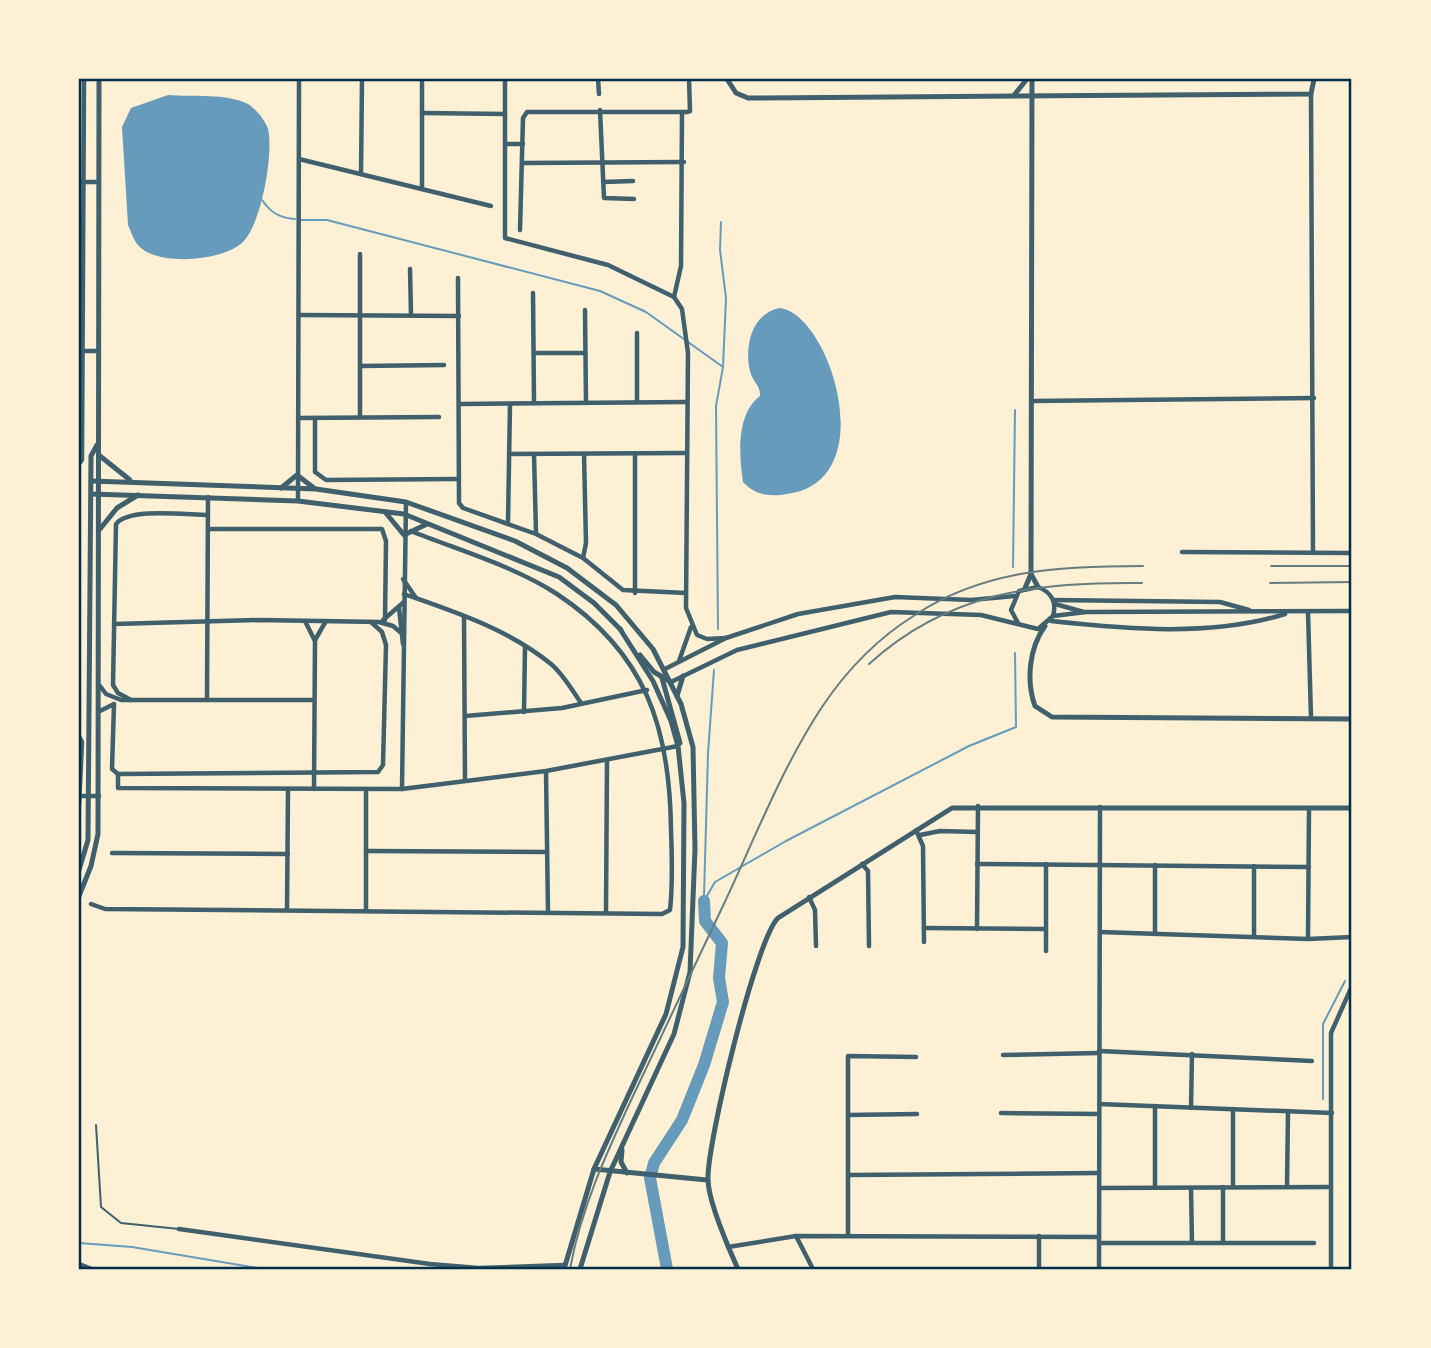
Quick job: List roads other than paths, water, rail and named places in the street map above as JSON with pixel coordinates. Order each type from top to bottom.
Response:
[{"type":"street","points":[[79,464],[82,460],[81,122],[84,79]]},
{"type":"street","points":[[79,896],[94,854],[99,796],[99,79]]},
{"type":"street","points":[[298,501],[299,79]]},
{"type":"street","points":[[361,174],[362,79]]},
{"type":"street","points":[[422,79],[422,189]]},
{"type":"street","points":[[505,79],[505,238],[608,265],[674,297],[682,309],[688,353],[685,453],[686,593],[691,626],[697,635],[707,639],[726,638]]},
{"type":"street","points":[[598,79],[599,94]]},
{"type":"street","points":[[520,230],[523,118],[529,110],[685,112],[690,110],[689,79]]},
{"type":"street","points":[[727,79],[736,93],[748,98],[1015,94],[1311,94]]},
{"type":"street","points":[[663,667],[726,638],[798,614],[895,597],[971,600],[1015,596],[1025,588],[1031,574],[1034,94],[1029,79],[1015,94]]},
{"type":"street","points":[[1313,553],[1311,94],[1314,79]]},
{"type":"street","points":[[600,110],[606,200],[634,200]]},
{"type":"street","points":[[674,297],[681,266],[685,112]]},
{"type":"street","points":[[422,113],[505,114]]},
{"type":"street","points":[[505,144],[523,144]]},
{"type":"street","points":[[299,159],[491,206]]},
{"type":"street","points":[[523,163],[684,162]]},
{"type":"street","points":[[603,182],[634,181]]},
{"type":"street","points":[[81,182],[98,182]]},
{"type":"street","points":[[360,254],[360,417]]},
{"type":"street","points":[[410,270],[411,315]]},
{"type":"street","points":[[458,278],[459,503],[463,508],[508,522],[583,558],[623,590],[635,593],[686,593]]},
{"type":"street","points":[[533,293],[534,403]]},
{"type":"street","points":[[585,310],[586,403]]},
{"type":"street","points":[[299,315],[459,316]]},
{"type":"street","points":[[637,334],[637,402]]},
{"type":"street","points":[[81,351],[97,351]]},
{"type":"street","points":[[534,353],[585,353]]},
{"type":"street","points":[[360,366],[444,365]]},
{"type":"street","points":[[1031,401],[1314,398]]},
{"type":"street","points":[[459,404],[687,402]]},
{"type":"street","points":[[508,522],[510,404]]},
{"type":"street","points":[[298,418],[439,417]]},
{"type":"street","points":[[315,418],[315,472],[326,480],[458,479]]},
{"type":"street","points":[[79,870],[88,839],[91,456],[97,445]]},
{"type":"street","points":[[635,453],[635,593]]},
{"type":"street","points":[[509,454],[685,453]]},
{"type":"street","points":[[534,454],[536,534]]},
{"type":"street","points":[[583,558],[586,543],[584,454]]},
{"type":"street","points":[[100,456],[130,480]]},
{"type":"street","points":[[281,488],[297,475]]},
{"type":"street","points":[[297,475],[316,489]]},
{"type":"street","points":[[91,481],[130,480],[316,489],[406,502],[515,541],[567,568],[616,605],[663,667],[688,722],[694,761],[694,887],[690,972],[674,1034],[622,1143],[580,1269]]},
{"type":"street","points":[[91,494],[298,501],[404,514],[430,523],[559,577],[594,603],[662,679],[679,732],[684,803],[680,962],[666,1014],[594,1169],[565,1267],[478,1268],[430,1265],[179,1229]]},
{"type":"street","points":[[100,529],[117,508],[141,494]]},
{"type":"street","points":[[207,699],[208,496]]},
{"type":"street","points":[[402,789],[406,502]]},
{"type":"street","points":[[385,511],[404,535]]},
{"type":"street","points":[[131,700],[118,693],[113,685],[114,529],[119,519],[138,514],[208,515]]},
{"type":"street","points":[[404,535],[430,523]]},
{"type":"street","points":[[208,529],[382,528],[386,541],[382,621]]},
{"type":"street","points":[[91,904],[106,909],[662,914],[670,910],[671,787],[666,749],[647,690],[632,666],[602,630],[556,593],[505,569],[410,531]]},
{"type":"street","points":[[1182,552],[1352,553]]},
{"type":"street","points":[[1031,574],[1038,587],[1054,602],[1086,612]]},
{"type":"street","points":[[403,579],[417,599]]},
{"type":"street","points":[[1025,588],[1038,587]]},
{"type":"street","points":[[404,594],[481,621],[525,646],[553,665],[581,703]]},
{"type":"street","points":[[1015,596],[1012,610],[1017,623]]},
{"type":"street","points":[[405,616],[408,607],[417,599]]},
{"type":"street","points":[[382,621],[404,602]]},
{"type":"street","points":[[1054,602],[1220,602],[1267,612]]},
{"type":"street","points":[[1052,619],[1054,602]]},
{"type":"street","points":[[399,608],[403,645]]},
{"type":"street","points":[[1352,611],[1086,612],[1052,619],[1037,638],[1031,658],[1033,703],[1042,714],[1052,717],[1352,719]]},
{"type":"street","points":[[1308,612],[1311,718]]},
{"type":"street","points":[[1052,619],[1115,628],[1225,627],[1252,624],[1289,613]]},
{"type":"street","points":[[662,679],[671,682],[737,650],[877,614],[981,615],[1017,623],[1031,630],[1045,626]]},
{"type":"street","points":[[464,617],[465,781]]},
{"type":"street","points":[[304,621],[315,641]]},
{"type":"street","points":[[314,789],[315,641],[326,621]]},
{"type":"street","points":[[114,624],[382,621],[400,632]]},
{"type":"street","points":[[114,704],[112,769],[118,774],[382,770],[386,645],[382,632],[371,622]]},
{"type":"street","points":[[678,661],[691,626]]},
{"type":"street","points":[[620,629],[653,681],[671,721],[680,758]]},
{"type":"street","points":[[524,712],[525,646]]},
{"type":"street","points":[[662,679],[663,667]]},
{"type":"street","points":[[677,696],[683,676]]},
{"type":"street","points":[[100,686],[106,694],[121,700],[314,699]]},
{"type":"street","points":[[465,716],[524,712],[647,690]]},
{"type":"street","points":[[100,710],[121,700]]},
{"type":"street","points":[[79,736],[82,742],[79,806]]},
{"type":"street","points":[[118,774],[117,788],[402,789],[546,771],[678,746]]},
{"type":"street","points":[[606,913],[607,760]]},
{"type":"street","points":[[546,771],[548,913]]},
{"type":"street","points":[[287,910],[288,790]]},
{"type":"street","points":[[366,790],[366,911]]},
{"type":"street","points":[[79,796],[99,796]]},
{"type":"street","points":[[977,929],[978,806]]},
{"type":"street","points":[[738,1269],[728,1247],[707,1180],[713,1135],[763,944],[773,923],[809,897],[918,832],[946,810],[978,806],[1352,808]]},
{"type":"street","points":[[1099,1269],[1100,807]]},
{"type":"street","points":[[1308,939],[1309,808]]},
{"type":"street","points":[[918,832],[978,832]]},
{"type":"street","points":[[918,832],[923,846],[924,942]]},
{"type":"street","points":[[366,851],[547,852]]},
{"type":"street","points":[[112,853],[288,854]]},
{"type":"street","points":[[862,864],[868,871],[869,881],[869,946]]},
{"type":"street","points":[[977,864],[1309,867]]},
{"type":"street","points":[[1046,864],[1046,951]]},
{"type":"street","points":[[1155,865],[1155,934]]},
{"type":"street","points":[[1254,866],[1254,937]]},
{"type":"street","points":[[809,897],[815,910],[816,946]]},
{"type":"street","points":[[924,928],[1046,929]]},
{"type":"street","points":[[1100,932],[1308,939],[1352,937]]},
{"type":"street","points":[[1331,1269],[1331,1033],[1352,986]]},
{"type":"street","points":[[1003,1055],[1100,1052],[1312,1061]]},
{"type":"street","points":[[1191,1108],[1192,1055]]},
{"type":"street","points":[[848,1235],[848,1056],[916,1057]]},
{"type":"street","points":[[1099,1104],[1332,1113]]},
{"type":"street","points":[[1155,1106],[1155,1188]]},
{"type":"street","points":[[1233,1109],[1233,1187]]},
{"type":"street","points":[[1287,1187],[1288,1111]]},
{"type":"street","points":[[1002,1113],[1099,1114]]},
{"type":"street","points":[[848,1115],[917,1114]]},
{"type":"street","points":[[622,1143],[621,1161],[627,1173]]},
{"type":"street","points":[[594,1169],[707,1180]]},
{"type":"street","points":[[848,1175],[1099,1173]]},
{"type":"street","points":[[1223,1187],[1223,1243]]},
{"type":"street","points":[[1099,1188],[1331,1187]]},
{"type":"street","points":[[1191,1188],[1192,1243]]},
{"type":"street","points":[[728,1247],[796,1236],[1099,1237]]},
{"type":"street","points":[[796,1236],[813,1269]]},
{"type":"street","points":[[1039,1236],[1039,1269]]},
{"type":"street","points":[[1099,1243],[1314,1243]]},
{"type":"street","points":[[79,1264],[92,1269]]},
{"type":"lane","points":[[96,1125],[101,1207],[121,1223],[179,1229]]},
{"type":"water","points":[[168,95],[220,97],[248,104],[262,118],[268,129],[267,171],[255,221],[243,242],[222,253],[192,259],[151,254],[141,248],[133,238],[128,225],[122,127],[131,108]]},
{"type":"water","points":[[780,308],[799,318],[816,338],[830,367],[839,399],[840,432],[834,461],[816,483],[787,494],[768,495],[752,490],[743,482],[741,436],[747,413],[760,396],[748,361],[749,341],[763,316]]},
{"type":"waterway","points":[[262,200],[276,214],[295,219]]},
{"type":"waterway","points":[[301,220],[327,220],[600,291],[646,312],[723,367]]},
{"type":"waterway","points":[[718,629],[716,406],[723,367],[726,298],[720,250],[721,222]]},
{"type":"waterway","points":[[1013,567],[1015,410]]},
{"type":"waterway","points":[[704,901],[715,882],[786,841],[969,746],[1016,727],[1015,653]]},
{"type":"waterway","points":[[704,897],[708,753],[714,670]]},
{"type":"waterway","points":[[667,1269],[650,1178],[654,1163],[682,1120],[704,1065],[723,1002],[719,978],[722,943],[705,921],[704,901]]},
{"type":"waterway","points":[[1323,1099],[1323,1024],[1345,981]]},
{"type":"waterway","points":[[79,1243],[132,1247],[264,1269]]},
{"type":"railway","points":[[570,1269],[588,1202],[623,1117],[780,781],[807,731],[841,681],[864,656],[901,624],[941,600],[968,588],[996,579],[1054,569],[1143,566]]},
{"type":"railway","points":[[1271,566],[1352,566]]},
{"type":"railway","points":[[1270,583],[1352,582]]},
{"type":"railway","points":[[869,664],[899,640],[931,620],[963,606],[1031,589],[1142,583]]}]
